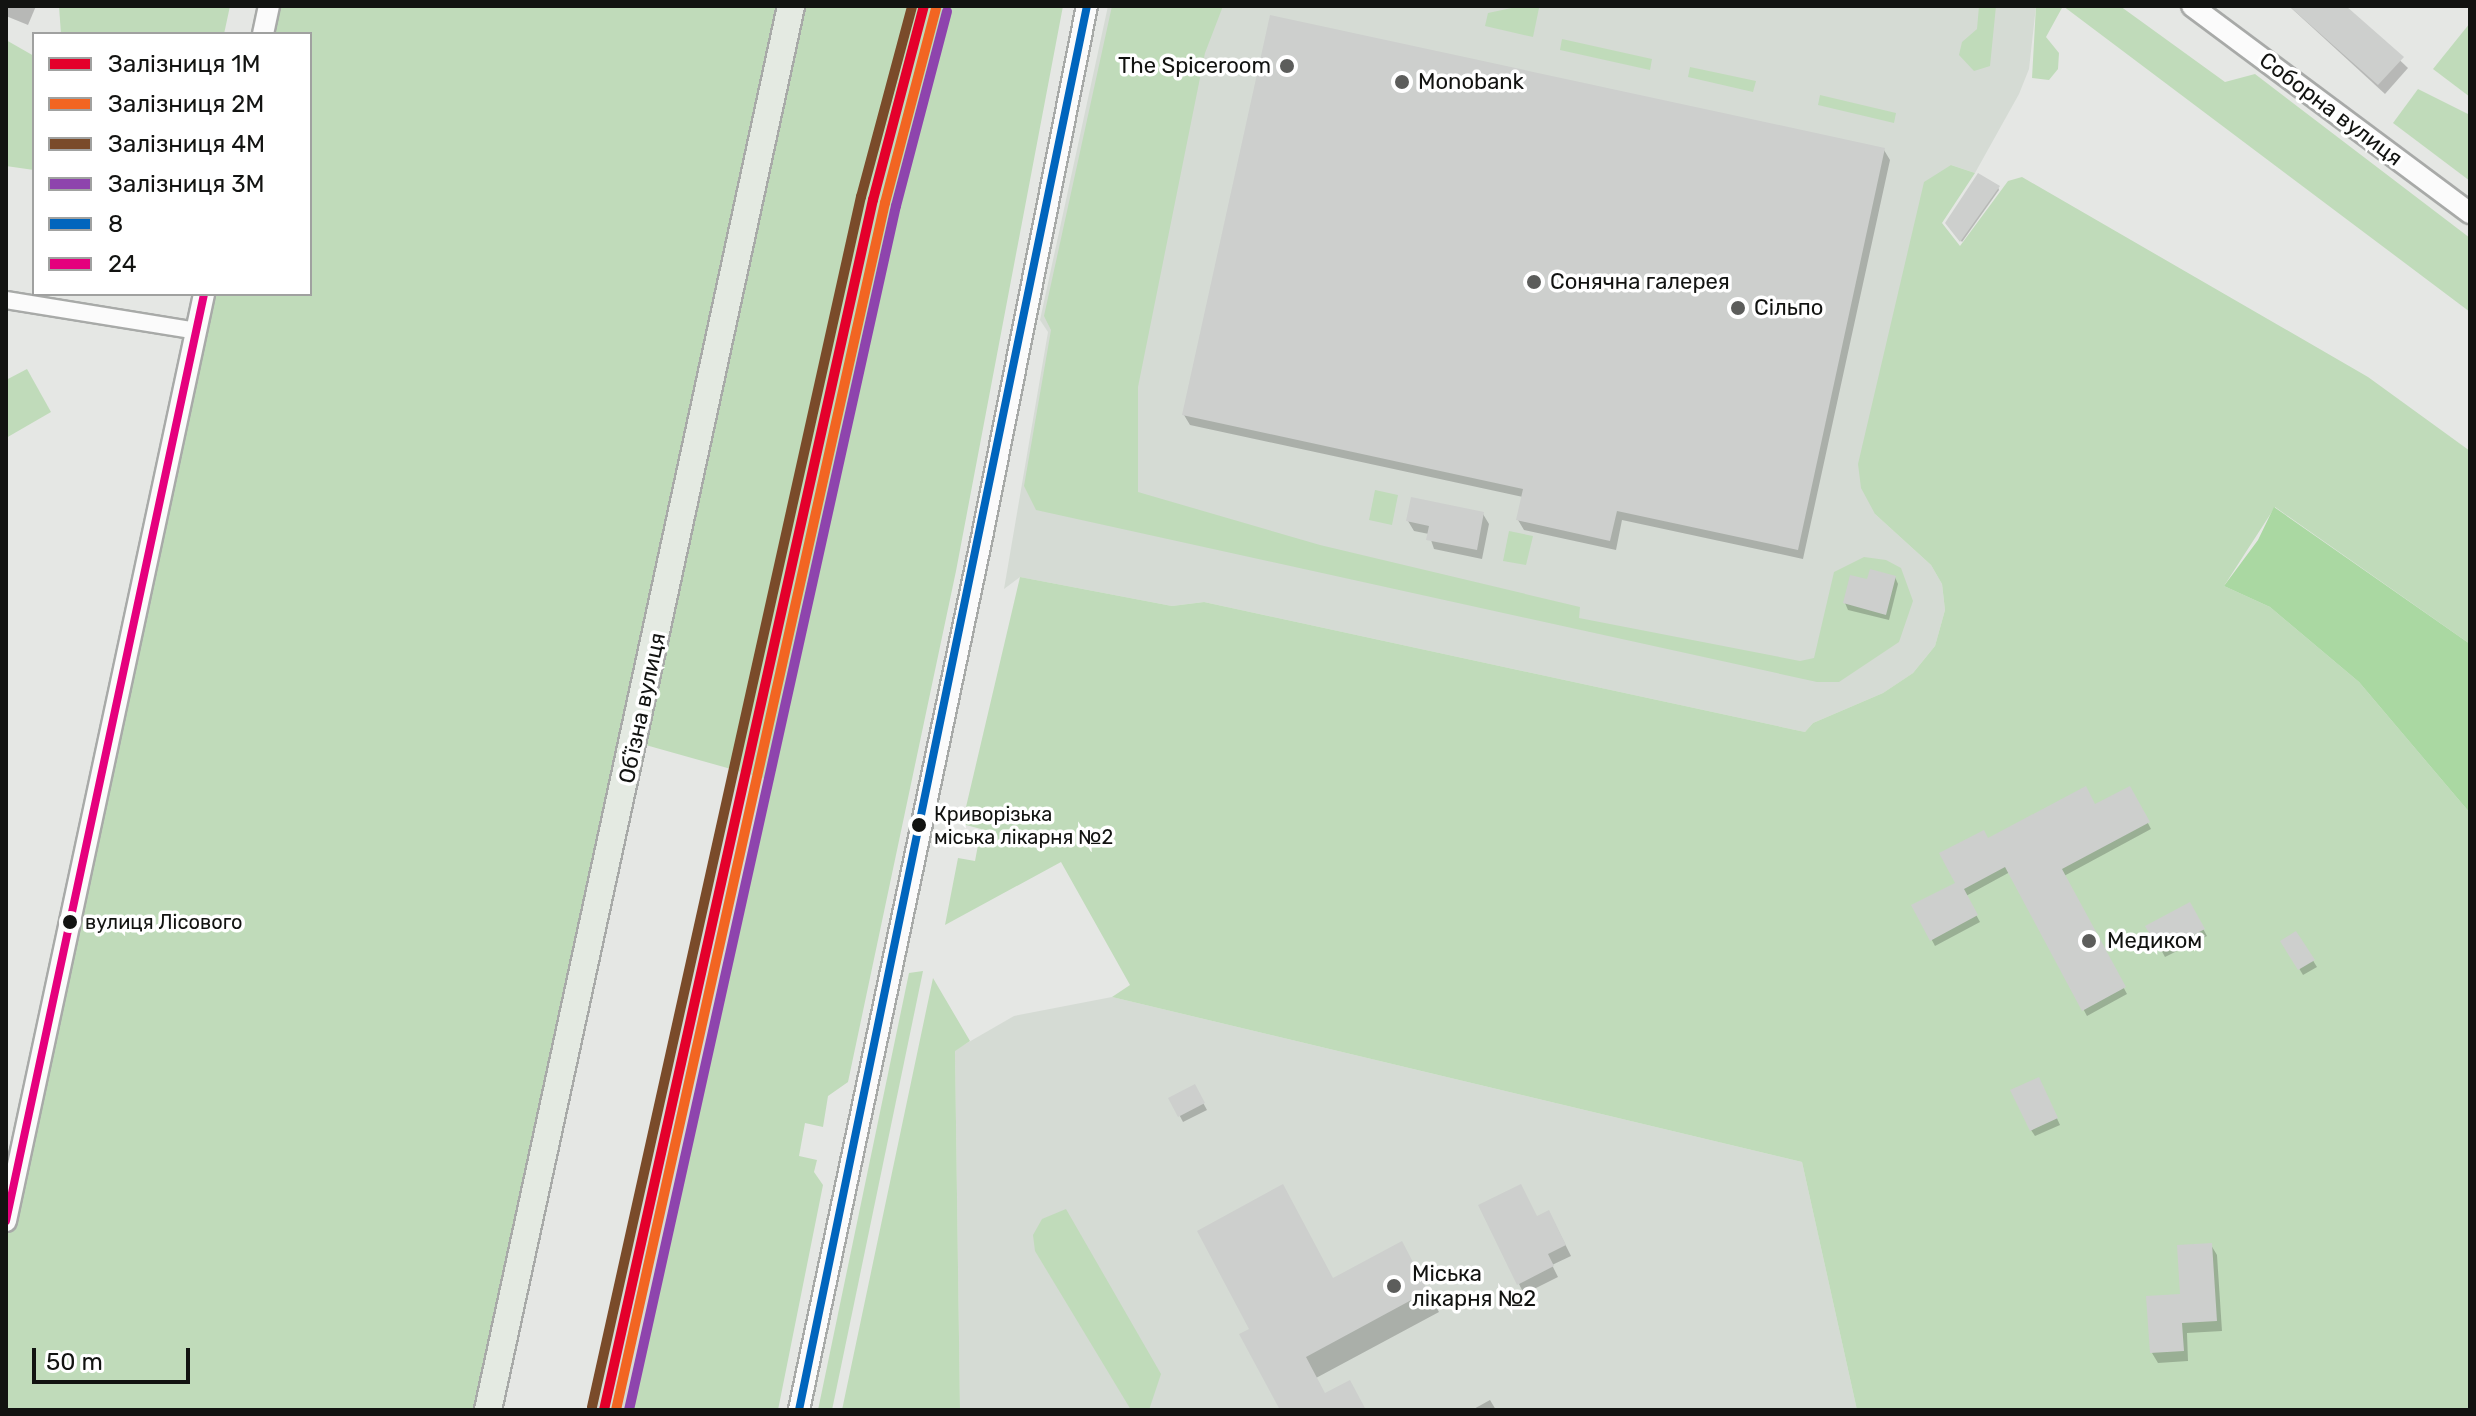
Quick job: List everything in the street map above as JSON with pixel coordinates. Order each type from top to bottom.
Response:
[{"type":"main road","name":"Обʼїзна вулиця","points":[[488,1410],[791,6]]},
{"type":"street","points":[[263,32],[269,6]]},
{"type":"street","points":[[799,1410],[983,532],[1087,6]]},
{"type":"street","name":"Соборна вулиця","points":[[2192,6],[2470,213]]},
{"type":"street","points":[[6,1221],[204,296]]},
{"type":"street","points":[[6,300],[197,331]]},
{"type":"shaded area","points":[[59,6],[230,6],[224,32],[61,32]]},
{"type":"shaded area","points":[[269,6],[1063,6],[956,571],[848,1082],[828,1096],[823,1127],[805,1123],[799,1156],[817,1160],[814,1172],[823,1185],[778,1410],[627,1410],[770,780],[635,742],[488,1410],[6,1410],[6,1221],[204,296],[312,296],[312,32],[263,32]]},
{"type":"shaded area","points":[[1108,6],[2036,6],[2029,69],[2019,94],[1975,173],[1951,165],[1875,514],[1931,565],[1942,584],[1945,610],[1935,646],[1913,673],[1883,693],[1813,723],[1805,732],[1204,602],[1172,606],[1020,577],[1004,589],[1048,332],[1040,320]]},
{"type":"shaded area","points":[[1112,6],[1223,6],[1205,53],[1138,387],[1138,492],[1320,545],[1580,607],[1579,618],[1800,661],[1814,658],[1834,572],[1864,557],[1886,560],[1901,568],[1913,601],[1899,642],[1839,682],[1817,682],[1036,510],[1024,486],[1051,330],[1044,316]]},
{"type":"shaded area","points":[[1521,6],[1539,8],[1533,37],[1485,26],[1488,13]]},
{"type":"shaded area","points":[[1979,6],[1996,6],[1990,66],[1974,71],[1959,55],[1962,42],[1977,29]]},
{"type":"shaded area","points":[[2036,6],[2063,6],[2046,37],[2059,53],[2058,69],[2049,80],[2032,78]]},
{"type":"shaded area","points":[[2063,6],[2120,6],[2225,82],[2255,74],[2470,238],[2470,312]]},
{"type":"shaded area","points":[[2470,23],[2470,97],[2433,69]]},
{"type":"shaded area","points":[[1562,39],[1652,59],[1650,70],[1560,50]]},
{"type":"shaded area","points":[[6,40],[32,55],[32,170],[6,166]]},
{"type":"shaded area","points":[[894,67],[770,779],[627,1410],[595,1410]]},
{"type":"shaded area","points":[[1690,67],[1756,81],[1753,92],[1688,77]]},
{"type":"shaded area","points":[[2418,89],[2470,115],[2470,181],[2393,123]]},
{"type":"shaded area","points":[[1820,95],[1896,113],[1894,123],[1818,105]]},
{"type":"shaded area","points":[[1951,165],[1975,173],[1942,223],[1960,246],[2008,181],[2022,177],[2368,377],[2470,451],[2470,644],[2275,507],[2224,586],[2270,607],[2359,682],[2470,813],[2470,1410],[1857,1410],[1802,1162],[1112,997],[1130,985],[1061,862],[945,925],[958,858],[975,861],[981,829],[962,824],[1020,577],[1172,606],[1204,602],[1805,732],[1813,723],[1883,693],[1913,673],[1935,646],[1945,610],[1942,584],[1931,565],[1875,514],[1861,488],[1858,464],[1924,182]]},
{"type":"shaded area","points":[[27,369],[51,412],[6,438],[6,380]]},
{"type":"shaded area","points":[[1375,490],[1398,495],[1392,525],[1369,520]]},
{"type":"shaded area","points":[[2274,507],[2470,644],[2470,813],[2359,682],[2270,607],[2224,586],[2258,540]]},
{"type":"shaded area","points":[[1509,531],[1533,536],[1526,565],[1503,561]]},
{"type":"shaded area","points":[[923,971],[832,1410],[818,1410],[909,973]]},
{"type":"shaded area","points":[[933,978],[970,1041],[955,1051],[960,1410],[842,1410]]},
{"type":"shaded area","name":"Міська лікарня №2","points":[[1112,997],[1802,1162],[1857,1410],[960,1410],[955,1050],[1014,1016]]},
{"type":"shaded area","points":[[1066,1209],[1161,1374],[1149,1410],[1131,1410],[1035,1251],[1033,1235],[1042,1219]]},
{"type":"building","points":[[2289,6],[2346,6],[2404,57],[2378,85]]},
{"type":"building","name":"Сонячна галерея","points":[[1270,15],[1885,148],[1798,550],[1617,511],[1610,541],[1516,520],[1523,489],[1182,415]]},
{"type":"building","points":[[1978,173],[2000,186],[1960,242],[1945,223]]},
{"type":"building","points":[[1411,497],[1484,512],[1477,550],[1426,540],[1429,526],[1406,521]]},
{"type":"building","points":[[1870,569],[1896,576],[1886,615],[1843,603],[1850,575],[1867,579]]},
{"type":"building","name":"Медиком","points":[[2086,786],[2095,804],[2130,786],[2150,822],[2062,869],[2126,987],[2082,1011],[2005,867],[1964,889],[1978,915],[1930,941],[1911,905],[1955,883],[1939,853],[1984,830],[1988,838]]},
{"type":"building","points":[[2190,902],[2205,929],[2160,952],[2145,926]]},
{"type":"building","points":[[2296,931],[2315,960],[2298,970],[2280,941]]},
{"type":"building","points":[[2039,1077],[2058,1118],[2030,1131],[2010,1090]]},
{"type":"building","points":[[1195,1084],[1205,1103],[1178,1117],[1168,1098]]},
{"type":"building","points":[[1283,1184],[1333,1278],[1402,1241],[1428,1291],[1306,1357],[1325,1393],[1350,1380],[1366,1410],[1280,1410],[1239,1334],[1249,1329],[1197,1231]]},
{"type":"building","points":[[1521,1184],[1537,1216],[1549,1210],[1566,1245],[1548,1254],[1554,1266],[1517,1285],[1478,1205]]},
{"type":"building","points":[[2212,1243],[2217,1321],[2182,1323],[2184,1351],[2150,1353],[2146,1296],[2180,1294],[2177,1245]]},
{"type":"rail line","name":"4М","points":[[592,1407],[861,197],[912,6]]},
{"type":"rail line","name":"1М","points":[[604,1410],[873,200],[924,6]]},
{"type":"rail line","name":"2М","points":[[616,1410],[885,203],[936,9]]},
{"type":"rail line","name":"3М","points":[[629,1410],[896,206],[947,12]]},
{"type":"transit line","name":"8","points":[[799,1410],[1087,6]]},
{"type":"transit line","name":"24","points":[[6,1221],[204,296]]},
{"type":"place","name":"The Spiceroom","points":[[1287,66]]},
{"type":"place","name":"Monobank","points":[[1402,82]]},
{"type":"place","name":"Сонячна галерея","points":[[1534,282]]},
{"type":"place","name":"Сільпо","points":[[1738,308]]},
{"type":"place","name":"Криворізька міська лікарня №2","points":[[919,825]]},
{"type":"place","name":"вулиця Лісового","points":[[70,922]]},
{"type":"place","name":"Медиком","points":[[2089,941]]},
{"type":"place","name":"Міська лікарня №2","points":[[1394,1286]]}]
